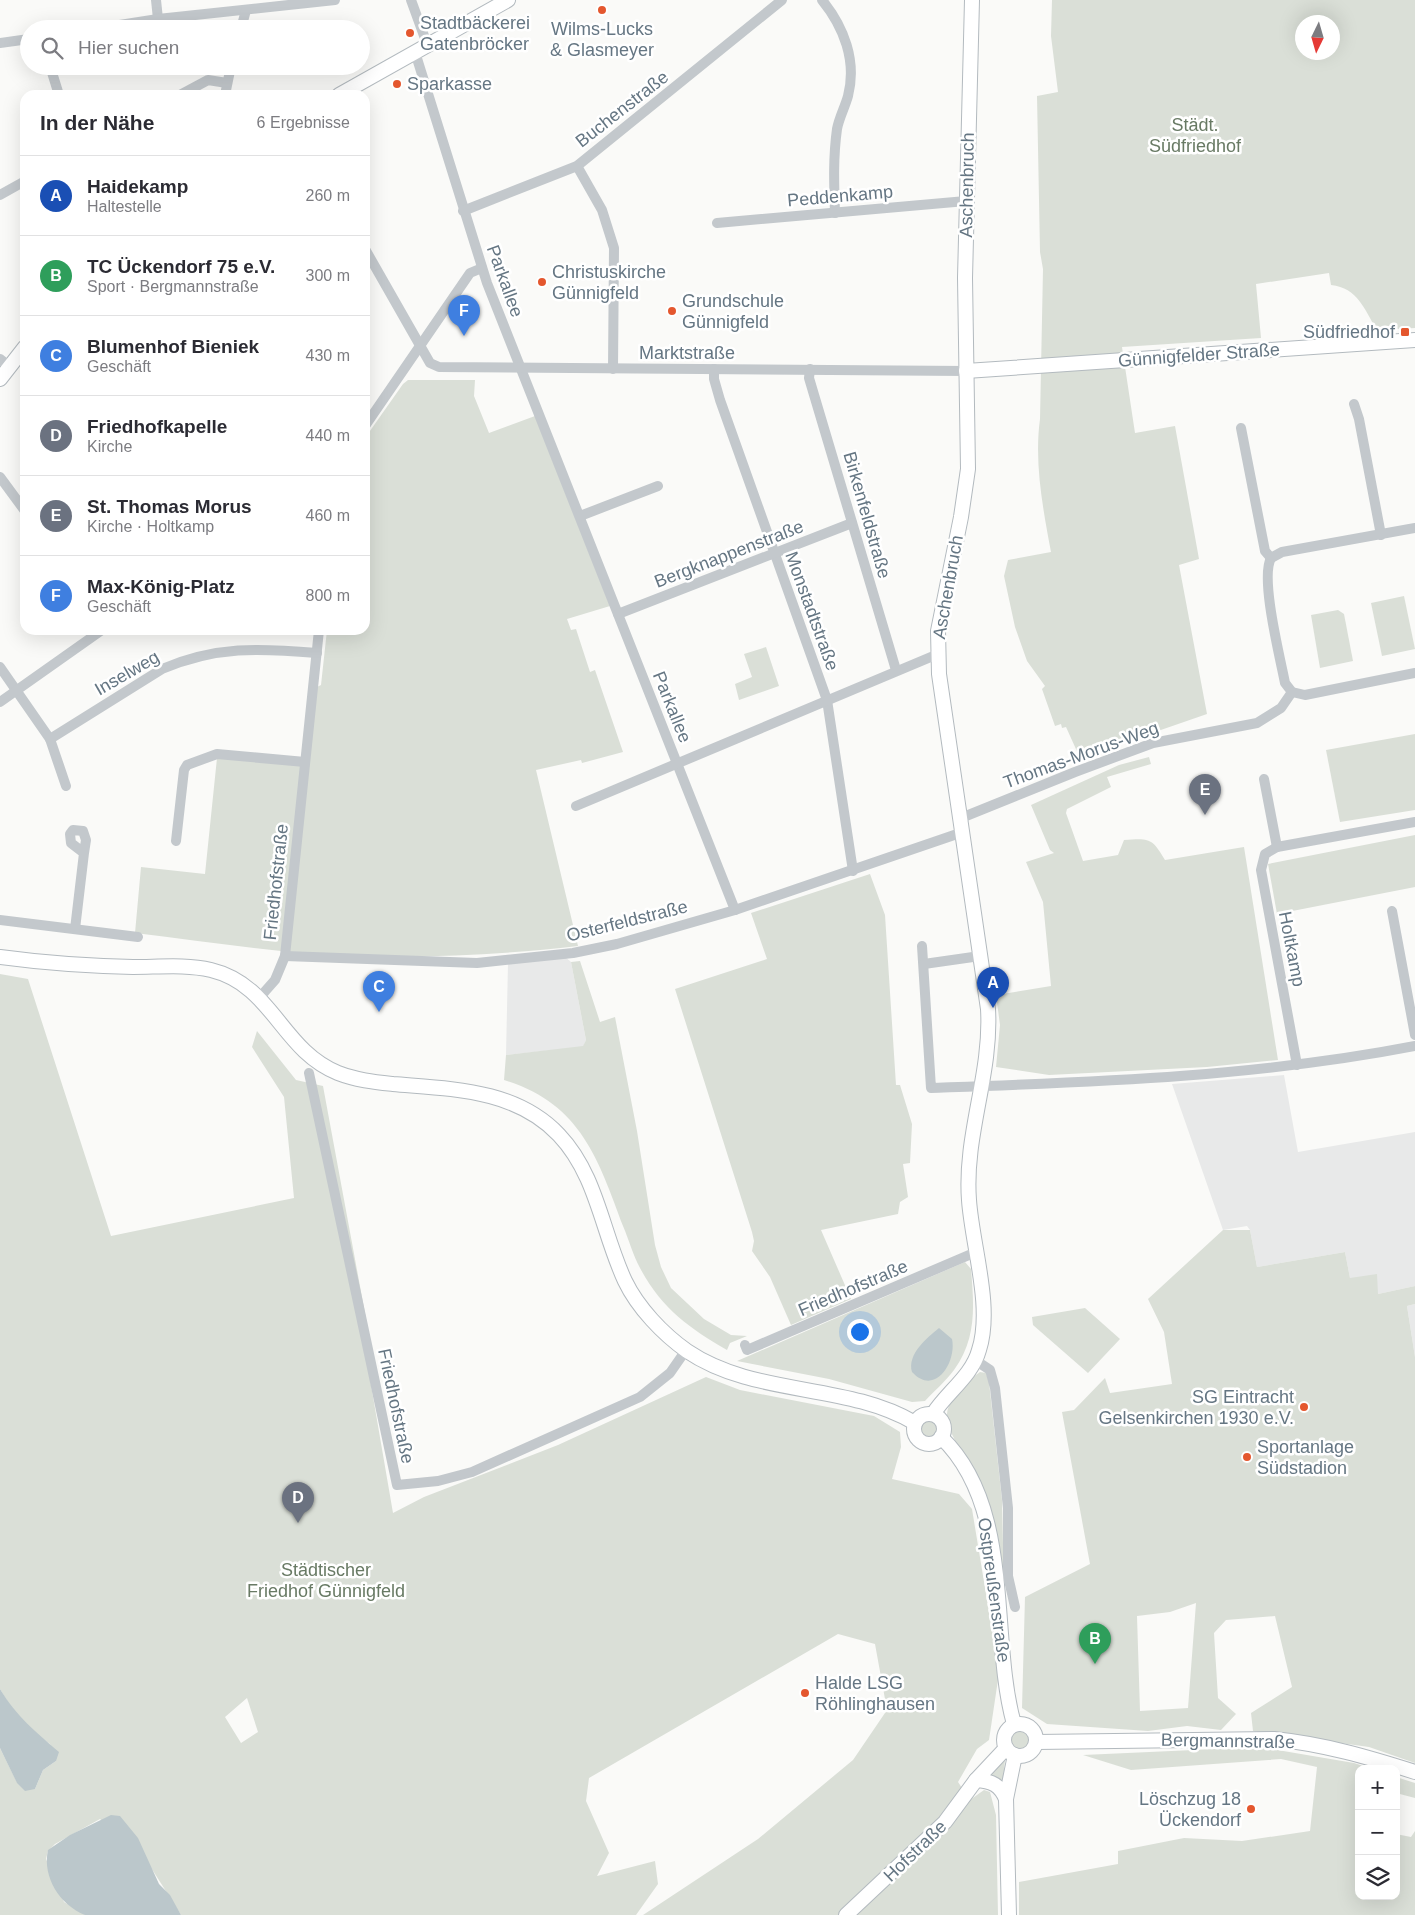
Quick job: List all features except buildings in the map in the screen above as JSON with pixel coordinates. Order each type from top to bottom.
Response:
[{"type":"street","points":[[156,0],[158,19]]},
{"type":"street","points":[[152,20],[335,0]]},
{"type":"street","points":[[411,0],[427,44]]},
{"type":"street","points":[[348,90],[508,0]]},
{"type":"street","name":"Buchenstraße","points":[[463,210],[577,166],[782,0]]},
{"type":"street","points":[[822,0],[842,30],[850,62],[848,95],[837,126],[832,164],[835,213]]},
{"type":"street","name":"Aschenbruch","points":[[963,832],[938,654],[942,609],[967,485],[966,201],[972,0]]},
{"type":"street","points":[[243,20],[246,10]]},
{"type":"street","points":[[0,43],[20,40]]},
{"type":"street","name":"Parkallee","points":[[415,52],[482,268],[736,910]]},
{"type":"street","points":[[53,75],[57,90]]},
{"type":"street","points":[[226,90],[229,75]]},
{"type":"street","points":[[189,90],[208,80],[227,83]]},
{"type":"street","points":[[577,166],[602,210],[614,248],[613,369]]},
{"type":"street","points":[[0,194],[20,184]]},
{"type":"street","name":"Peddenkamp","points":[[718,223],[966,201]]},
{"type":"street","name":"Marktstraße","points":[[370,258],[430,363],[439,367],[966,370]]},
{"type":"street","points":[[370,415],[470,273],[482,268]]},
{"type":"street","name":"Günnigfelder Straße","points":[[966,370],[1415,340]]},
{"type":"street","points":[[0,379],[5,363],[20,352]]},
{"type":"street","name":"Monstadtstraße","points":[[714,369],[714,379],[720,400],[827,700],[853,871]]},
{"type":"street","name":"Birkenfeldstraße","points":[[810,369],[809,378],[896,670]]},
{"type":"street","points":[[1354,404],[1359,419],[1381,534]]},
{"type":"street","points":[[1241,428],[1265,551],[1271,558]]},
{"type":"street","points":[[0,477],[20,504]]},
{"type":"street","points":[[580,516],[658,486]]},
{"type":"street","name":"Bergknappenstraße","points":[[618,614],[852,523]]},
{"type":"street","points":[[1415,528],[1282,552],[1271,558],[1267,570],[1270,599],[1285,683],[1292,692],[1305,694],[1415,673]]},
{"type":"street","points":[[0,702],[95,635]]},
{"type":"street","name":"Friedhofstraße","points":[[260,997],[275,980],[285,956],[318,635]]},
{"type":"street","name":"Inselweg","points":[[50,739],[162,669],[181,661],[230,650],[259,648],[316,653]]},
{"type":"street","points":[[576,806],[896,670],[938,654]]},
{"type":"street","points":[[0,667],[50,739],[66,786]]},
{"type":"street","name":"Thomas-Morus-Weg","points":[[960,818],[1153,743],[1257,723],[1281,708],[1292,692]]},
{"type":"street","points":[[176,841],[184,770],[187,765],[217,754],[305,762]]},
{"type":"street","points":[[1264,779],[1277,847],[1415,822]]},
{"type":"street","points":[[933,1414],[975,1360],[981,1343],[983,1320],[969,1201],[969,1158],[990,1036],[963,832]]},
{"type":"street","name":"Osterfeldstraße","points":[[285,956],[451,962],[513,960],[573,953],[617,944],[736,910],[963,832]]},
{"type":"street","name":"Holtkamp","points":[[1277,847],[1265,854],[1261,870],[1297,1065]]},
{"type":"street","points":[[75,929],[84,852]]},
{"type":"street","points":[[1392,911],[1415,1035]]},
{"type":"street","points":[[0,920],[138,937]]},
{"type":"street","points":[[922,946],[931,1088],[1229,1072],[1337,1060],[1415,1046]]},
{"type":"street","points":[[924,964],[980,956]]},
{"type":"street","points":[[0,957],[107,966],[208,970],[233,979],[260,997],[301,1050],[335,1072],[372,1082],[476,1092],[522,1106],[559,1134],[584,1170],[616,1258],[636,1299],[654,1321],[686,1350],[706,1363],[735,1374],[869,1404],[915,1423]]},
{"type":"street","name":"Friedhofstraße","points":[[309,1073],[397,1485],[438,1482],[472,1472],[640,1397],[670,1373],[686,1350]]},
{"type":"street","name":"Friedhofstraße","points":[[745,1345],[747,1350],[976,1252]]},
{"type":"street","name":"Ostpreußenstraße","points":[[975,1360],[990,1370],[992,1376],[1007,1500],[1008,1576],[1015,1607]]},
{"type":"street","points":[[924,1414],[933,1414],[943,1424],[941,1437],[934,1443],[920,1441],[914,1433],[915,1423],[924,1414]]},
{"type":"street","name":"Ostpreußenstraße","points":[[941,1437],[949,1445],[969,1474],[982,1506],[992,1555],[1001,1625],[1007,1699],[1014,1724]]},
{"type":"street","points":[[1014,1724],[1028,1725],[1034,1733],[1036,1742],[1031,1752],[1021,1756],[1010,1751],[1004,1742],[1005,1732],[1014,1724]]},
{"type":"street","name":"Bergmannstraße","points":[[1036,1742],[1274,1739],[1307,1742],[1351,1751],[1415,1771]]},
{"type":"street","points":[[1009,1915],[1006,1799],[1010,1751]]},
{"type":"street","name":"Hofstraße","points":[[846,1915],[945,1822],[976,1780],[1010,1751]]},
{"type":"street","points":[[976,1780],[987,1780],[1001,1788],[1006,1799]]},
{"type":"shaded area","points":[[563,955],[571,962],[586,1040],[583,1047],[506,1055],[508,963]]},
{"type":"shaded area","points":[[1284,1075],[1298,1152],[1415,1132],[1415,1286],[1378,1294],[1350,1278],[1345,1252],[1257,1267],[1250,1230],[1247,1226],[1223,1230],[1172,1084]]},
{"type":"shaded area","points":[[1415,1304],[1415,1357],[1407,1306]]},
{"type":"shaded area","points":[[939,1328],[952,1339],[953,1348],[948,1366],[936,1379],[929,1381],[921,1379],[912,1372],[912,1359],[919,1347]]},
{"type":"shaded area","points":[[0,1689],[20,1716],[59,1752],[56,1761],[43,1770],[35,1789],[25,1791],[17,1783],[0,1748]]},
{"type":"shaded area","points":[[111,1815],[120,1816],[138,1838],[159,1884],[170,1895],[181,1915],[85,1915],[68,1904],[55,1889],[50,1880],[48,1870],[48,1850],[70,1835]]},
{"type":"green space","name":"Städt. Südfriedhof","points":[[1052,0],[1415,0],[1415,328],[1377,330],[1364,307],[1354,295],[1348,290],[1331,285],[1329,273],[1256,284],[1261,338],[1122,347],[1135,433],[1175,426],[1199,559],[1179,565],[1207,714],[1080,758],[1066,727],[1062,728],[1061,724],[1055,726],[1042,689],[1045,686],[1027,661],[1015,627],[1004,576],[1008,560],[1051,552],[1042,503],[1038,452],[1043,269],[1040,252],[1037,96],[1058,92],[1051,36]]},
{"type":"green space","points":[[408,380],[475,380],[474,396],[489,433],[535,416],[610,606],[567,619],[571,630],[576,629],[590,672],[595,670],[623,752],[582,763],[581,760],[536,770],[578,946],[470,955],[362,956],[290,952],[135,933],[141,867],[205,874],[217,758],[308,766],[317,687],[321,685],[326,635],[370,635],[370,431],[403,384]]},
{"type":"green space","points":[[1404,596],[1415,649],[1382,656],[1371,603]]},
{"type":"green space","points":[[1338,610],[1344,614],[1353,661],[1320,668],[1311,615]]},
{"type":"green space","points":[[766,647],[779,686],[739,700],[735,684],[752,677],[744,654]]},
{"type":"green space","points":[[1415,734],[1415,810],[1340,822],[1326,750]]},
{"type":"green space","points":[[1149,757],[1151,764],[1107,777],[1111,787],[1067,809],[1066,813],[1083,861],[1118,855],[1124,840],[1140,839],[1149,841],[1157,847],[1165,860],[1244,847],[1278,1060],[1207,1067],[1049,1075],[996,1067],[1000,1025],[996,995],[1051,986],[1043,902],[1026,862],[1054,853],[1050,850],[1031,805],[1119,765]]},
{"type":"green space","points":[[1415,835],[1415,887],[1277,914],[1268,864]]},
{"type":"green space","points":[[870,874],[885,915],[896,1085],[900,1085],[912,1124],[910,1163],[903,1164],[908,1197],[900,1202],[898,1214],[821,1230],[851,1299],[791,1325],[770,1277],[752,1251],[754,1241],[752,1232],[675,989],[767,959],[751,913]]},
{"type":"green space","points":[[580,961],[600,1022],[615,1017],[637,1131],[655,1245],[661,1267],[671,1288],[704,1319],[731,1335],[747,1336],[730,1343],[727,1350],[700,1334],[678,1316],[667,1306],[648,1282],[635,1258],[605,1178],[583,1136],[568,1118],[551,1103],[530,1090],[504,1080],[506,1055],[583,1046],[586,1040],[571,962]]},
{"type":"green space","name":"Städtischer Friedhof Günnigfeld","points":[[0,974],[28,979],[111,1236],[294,1198],[284,1097],[252,1047],[257,1031],[296,1080],[323,1086],[367,1324],[361,1327],[393,1513],[424,1497],[558,1445],[706,1377],[740,1390],[874,1416],[900,1432],[901,1447],[892,1479],[959,1494],[972,1509],[999,1673],[989,1740],[977,1749],[958,1782],[970,1800],[984,1790],[990,1792],[996,1815],[998,1915],[643,1915],[758,1839],[853,1760],[887,1710],[875,1644],[838,1634],[589,1778],[586,1801],[609,1853],[597,1876],[655,1861],[658,1884],[636,1915],[181,1915],[150,1866],[100,1819],[55,1844],[48,1851],[46,1859],[64,1902],[86,1915],[0,1915],[0,1748],[17,1782],[35,1789],[43,1770],[56,1761],[50,1744],[35,1733],[12,1709],[0,1689]],"holes":[[[247,1698],[258,1732],[241,1743],[225,1717]]]},
{"type":"green space","points":[[1223,1230],[1250,1230],[1257,1267],[1345,1252],[1350,1278],[1377,1274],[1378,1294],[1415,1286],[1415,1304],[1407,1306],[1415,1357],[1415,1763],[1369,1747],[1253,1731],[1251,1713],[1292,1687],[1275,1616],[1226,1620],[1214,1633],[1218,1698],[1236,1714],[1221,1730],[1187,1726],[1148,1731],[1047,1724],[1022,1708],[1025,1597],[1090,1564],[1062,1412],[1074,1410],[1105,1378],[1110,1393],[1172,1384],[1164,1332],[1148,1299]],"holes":[[[1196,1603],[1188,1708],[1140,1711],[1137,1616],[1170,1612]]]},
{"type":"green space","points":[[965,1262],[971,1269],[973,1296],[972,1321],[967,1346],[954,1370],[925,1401],[912,1402],[829,1379],[737,1361]]},
{"type":"green space","points":[[1085,1308],[1120,1339],[1088,1373],[1033,1325],[1032,1317]]},
{"type":"green space","points":[[980,1372],[986,1373],[989,1382],[1002,1500],[1004,1586],[1001,1581],[987,1500],[978,1479],[957,1445],[948,1423],[947,1414],[951,1402],[965,1385]]},
{"type":"green space","points":[[929,1421],[935,1423],[937,1429],[935,1435],[929,1437],[923,1435],[921,1429],[923,1423]]},
{"type":"green space","points":[[1020,1730],[1027,1733],[1030,1740],[1027,1747],[1020,1750],[1013,1747],[1010,1740],[1013,1733]]},
{"type":"green space","points":[[1260,1747],[1360,1765],[1355,1765],[1355,1900],[1400,1900],[1400,1835],[1411,1837],[1415,1831],[1415,1915],[1019,1915],[1019,1882],[1118,1864],[1118,1851],[1184,1838],[1242,1841],[1310,1831],[1317,1767],[1281,1759],[1131,1770],[1083,1755]]},
{"type":"green space","points":[[1005,1760],[1003,1781],[989,1775],[1002,1761]]},
{"type":"green space","points":[[1400,1778],[1415,1783],[1415,1798],[1400,1794]]},
{"type":"place","name":"Wilms-Lucks & Glasmeyer","points":[[602,10]]},
{"type":"place","name":"Stadtbäckerei Gatenbröcker","points":[[410,33]]},
{"type":"place","name":"Sparkasse","points":[[397,84]]},
{"type":"place","name":"Christuskirche Günnigfeld","points":[[542,282]]},
{"type":"place","name":"Grundschule Günnigfeld","points":[[672,311]]},
{"type":"place","name":"Südfriedhof","points":[[1405,332]]},
{"type":"place","name":"Max-König-Platz","points":[[464,336]]},
{"type":"place","name":"St. Thomas Morus","points":[[1205,815]]},
{"type":"place","name":"Haidekamp","points":[[993,1008]]},
{"type":"place","name":"Blumenhof Bieniek","points":[[379,1012]]},
{"type":"place","name":"SG Eintracht Gelsenkirchen 1930 e.V.","points":[[1304,1407]]},
{"type":"place","name":"Sportanlage Südstadion","points":[[1247,1457]]},
{"type":"place","name":"Friedhofkapelle","points":[[298,1523]]},
{"type":"place","name":"TC Ückendorf 75 e.V.","points":[[1095,1664]]},
{"type":"place","name":"Halde LSG Röhlinghausen","points":[[805,1693]]},
{"type":"place","name":"Löschzug 18 Ückendorf","points":[[1251,1809]]}]
